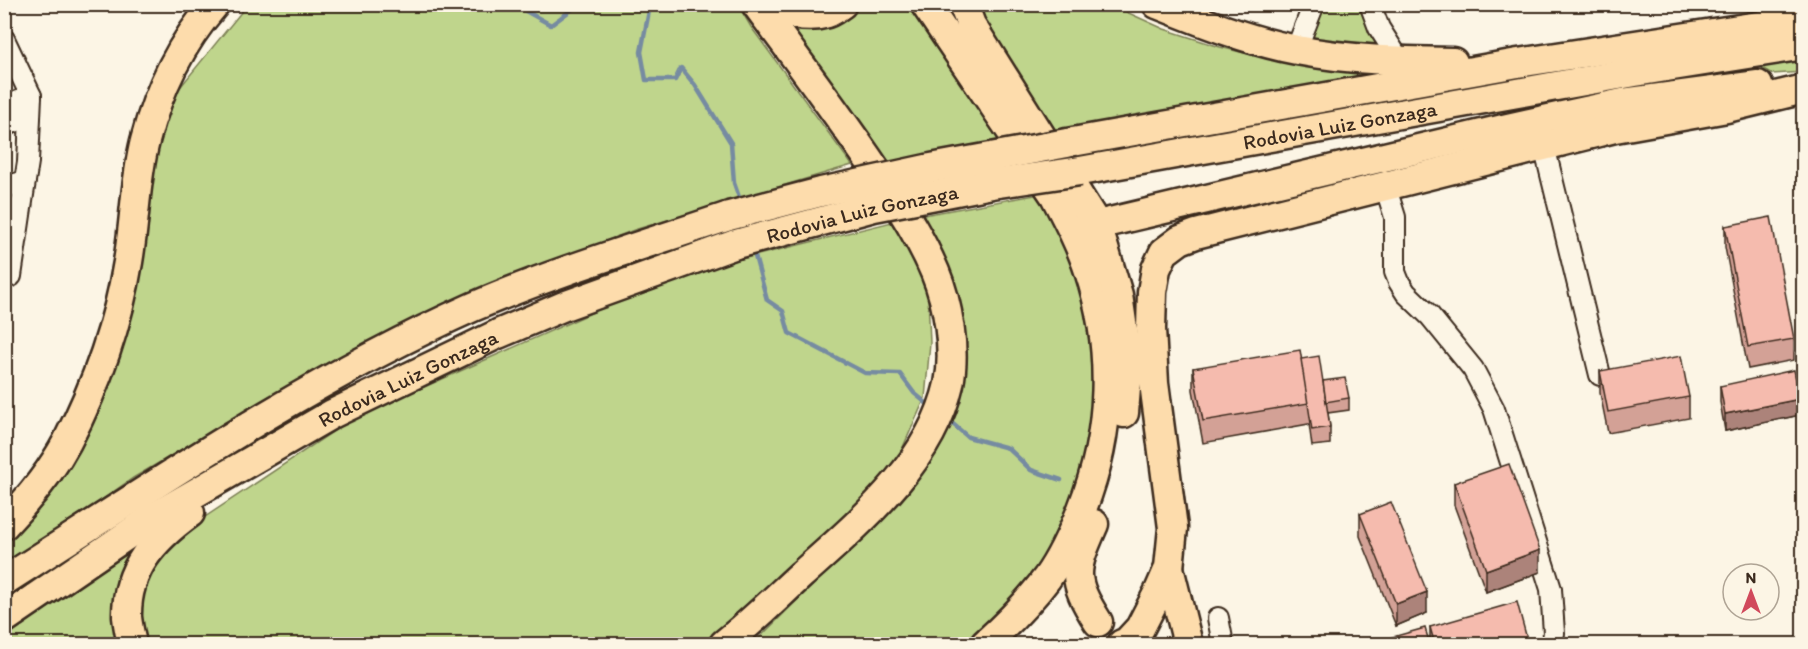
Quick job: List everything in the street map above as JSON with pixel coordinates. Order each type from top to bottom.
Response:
[{"type":"highway","points":[[4,525],[24,503],[66,443],[95,379],[115,320],[128,263],[145,142],[160,93],[181,50],[215,4]]},
{"type":"highway","points":[[727,643],[861,522],[883,499],[917,455],[938,415],[949,383],[948,313],[935,272],[912,226],[864,151],[756,4]]},
{"type":"highway","points":[[766,4],[775,9],[814,16],[825,14],[842,4]]},
{"type":"highway","points":[[925,4],[1055,196],[1070,225],[1089,272],[1104,331],[1108,391],[1104,434],[1093,482],[1074,530],[1048,577],[1019,611],[985,645]]},
{"type":"highway","points":[[963,4],[971,25],[1097,225],[1118,296],[1128,363],[1122,432],[1111,484],[1086,542],[1078,568],[1077,583],[1083,598],[1098,622]]},
{"type":"highway","points":[[1157,4],[1247,37],[1296,50],[1348,58],[1518,63]]},
{"type":"highway","name":"Rodovia Luiz Gonzaga","points":[[4,581],[285,405],[398,345],[474,307],[606,257],[729,216],[832,189],[1067,143],[1518,63],[1803,19]]},
{"type":"highway","name":"Rodovia Luiz Gonzaga","points":[[4,619],[152,518],[332,414],[498,334],[564,306],[736,244],[874,207],[992,184],[1080,171],[1635,72],[1803,45]]},
{"type":"highway","points":[[1097,225],[1507,128],[1623,104],[1803,80]]},
{"type":"highway","points":[[1057,561],[1059,577],[1064,588],[1098,622],[1126,644],[1140,628],[1169,568],[1173,528],[1154,383],[1152,329],[1156,269],[1164,252],[1180,240],[1196,234],[1615,128],[1727,108],[1803,90]]},
{"type":"highway","points":[[132,645],[127,617],[130,590],[138,567],[147,551],[166,530],[332,414]]},
{"type":"highway","points":[[1169,568],[1188,645]]},
{"type":"lane","points":[[1296,50],[1314,4]]},
{"type":"lane","points":[[1370,4],[1379,28],[1400,61]]},
{"type":"lane","points":[[7,51],[31,106],[28,162],[11,276]]},
{"type":"lane","points":[[4,107],[31,106]]},
{"type":"lane","points":[[4,126],[31,106]]},
{"type":"lane","points":[[1544,146],[1600,375]]},
{"type":"lane","points":[[4,187],[25,181]]},
{"type":"lane","points":[[1383,187],[1395,217],[1395,265],[1399,282],[1473,369],[1494,409],[1551,589],[1554,633],[1552,645]]},
{"type":"lane","points":[[1218,618],[1223,645]]},
{"type":"green space","points":[[247,5],[738,5],[751,27],[852,165],[634,230],[495,284],[305,377],[133,478],[5,568],[4,538],[87,425],[142,196],[173,96]]},
{"type":"green space","points":[[857,5],[913,5],[1006,139],[938,159],[878,164],[770,16],[836,20]]},
{"type":"green space","points":[[970,5],[1111,5],[1164,29],[1220,47],[1269,59],[1388,78],[1057,144]]},
{"type":"green space","points":[[1321,5],[1363,5],[1381,52],[1308,43]]},
{"type":"green space","points":[[1803,58],[1803,72],[1772,74],[1757,65]]},
{"type":"green space","points":[[1046,193],[1083,273],[1101,411],[1053,553],[1016,599],[970,644],[753,644],[862,536],[949,409],[918,216]]},
{"type":"green space","points":[[896,221],[914,257],[928,297],[930,343],[925,398],[894,467],[843,520],[703,644],[142,644],[140,589],[175,537],[352,419],[677,275]]},
{"type":"green space","points":[[156,530],[122,644],[5,644],[5,631]]},
{"type":"building","points":[[4,72],[9,84],[4,86]]},
{"type":"building","points":[[1771,217],[1794,339],[1748,347],[1725,226]]},
{"type":"building","points":[[1300,350],[1309,403],[1203,421],[1193,368]]},
{"type":"building","points":[[1319,356],[1330,427],[1312,430],[1301,359]]},
{"type":"building","points":[[1681,356],[1689,397],[1608,412],[1600,371]]},
{"type":"building","points":[[1794,370],[1800,399],[1725,414],[1720,386]]},
{"type":"building","points":[[1345,378],[1349,398],[1326,402],[1323,381]]},
{"type":"building","points":[[1509,464],[1540,550],[1486,570],[1454,483]]},
{"type":"building","points":[[1391,502],[1427,592],[1396,604],[1360,514]]},
{"type":"building","points":[[1517,602],[1527,639],[1507,645],[1435,645],[1430,627]]},
{"type":"building","points":[[1425,628],[1430,645],[1383,645],[1382,640]]},
{"type":"waterway","points":[[513,4],[551,25],[579,4]]},
{"type":"waterway","points":[[646,4],[649,11],[641,52],[646,80],[675,80],[681,68],[695,85],[731,143],[734,183],[741,203]]},
{"type":"waterway","points":[[753,249],[767,300],[783,311],[789,333],[865,373],[900,374],[914,393],[931,407]]},
{"type":"waterway","points":[[947,419],[968,437],[1008,448],[1031,470],[1061,480]]}]
